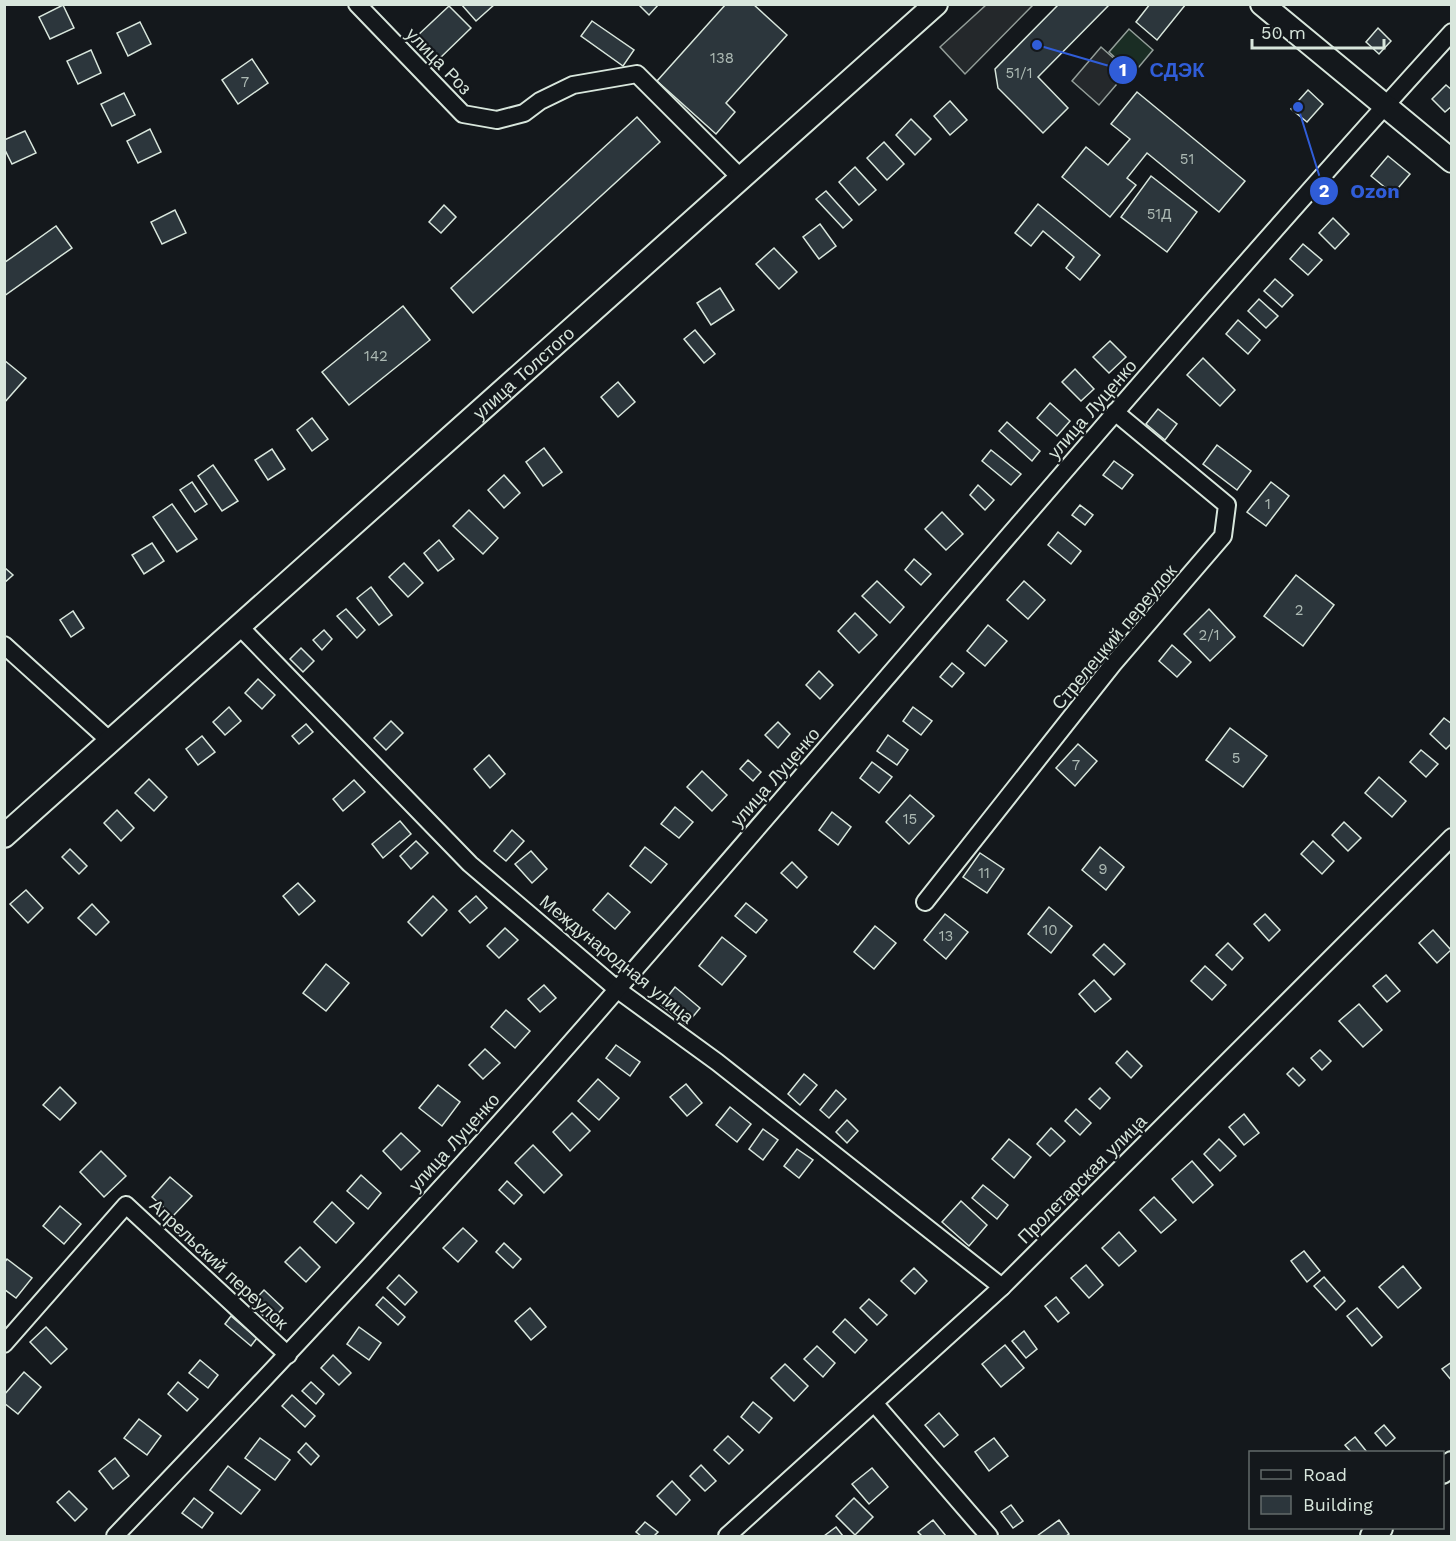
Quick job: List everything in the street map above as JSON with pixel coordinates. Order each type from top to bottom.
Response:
[{"type":"main road","name":"улица Толстого","points":[[4,836],[108,740],[742,179],[936,4]]},
{"type":"main road","points":[[1262,4],[1452,161]]},
{"type":"street","name":"улица Роз","points":[[357,4],[463,114],[497,120],[524,113],[540,101],[573,85],[637,74],[742,179]]},
{"type":"street","name":"улица Луценко","points":[[115,1536],[288,1355],[618,990],[1115,412],[1452,32]]},
{"type":"street","name":"Стрелецкий переулок","points":[[925,902],[1113,664],[1223,536],[1227,505],[1115,412]]},
{"type":"street","name":"Международная улица","points":[[239,626],[470,864],[618,990],[717,1062],[1002,1287]]},
{"type":"street","points":[[4,645],[108,740]]},
{"type":"street","name":"Пролетарская улица","points":[[728,1536],[1002,1287],[1452,837]]},
{"type":"street","name":"Апрельский переулок","points":[[4,1344],[126,1204],[288,1355]]},
{"type":"street","points":[[874,1404],[989,1536]]},
{"type":"green space","points":[[1129,29],[1153,50],[1133,74],[1109,52]]},
{"type":"shaded area","points":[[986,5],[1033,5],[965,74],[940,47]]},
{"type":"shaded area","points":[[1101,47],[1128,71],[1099,105],[1072,81]]},
{"type":"building","points":[[461,4],[495,4],[476,21]]},
{"type":"building","points":[[638,4],[659,4],[649,15]]},
{"type":"building","points":[[726,4],[753,4],[787,35],[726,103],[735,112],[716,134],[657,81]]},
{"type":"building","points":[[1059,4],[1110,4],[1038,77],[1068,108],[1043,133],[998,88],[995,69]]},
{"type":"building","points":[[1150,4],[1186,4],[1157,40],[1136,22]]},
{"type":"building","points":[[63,5],[74,28],[50,39],[39,17]]},
{"type":"building","points":[[449,6],[471,28],[438,60],[416,37]]},
{"type":"building","points":[[592,21],[634,50],[623,66],[581,36]]},
{"type":"building","points":[[140,22],[151,44],[128,56],[117,33]]},
{"type":"building","points":[[1378,28],[1391,41],[1379,54],[1366,42]]},
{"type":"building","points":[[91,50],[101,73],[78,84],[67,61]]},
{"type":"building","points":[[252,59],[268,83],[238,104],[222,80]]},
{"type":"building","points":[[1446,85],[1452,90],[1452,106],[1445,112],[1432,99]]},
{"type":"building","points":[[1308,90],[1323,104],[1307,122],[1291,109]]},
{"type":"building","points":[[1137,92],[1245,181],[1219,212],[1147,153],[1127,178],[1136,185],[1110,217],[1062,177],[1086,147],[1108,165],[1130,139],[1111,124]]},
{"type":"building","points":[[124,93],[135,115],[112,126],[101,104]]},
{"type":"building","points":[[950,101],[967,120],[950,135],[934,116]]},
{"type":"building","points":[[637,117],[660,142],[473,313],[451,288]]},
{"type":"building","points":[[911,119],[931,139],[915,155],[896,135]]},
{"type":"building","points":[[150,129],[161,152],[138,163],[127,141]]},
{"type":"building","points":[[25,131],[36,153],[12,164],[4,148],[4,140]]},
{"type":"building","points":[[884,142],[904,164],[887,180],[867,158]]},
{"type":"building","points":[[1388,156],[1410,174],[1393,194],[1371,176]]},
{"type":"building","points":[[855,167],[876,190],[859,205],[839,182]]},
{"type":"building","points":[[1151,176],[1197,212],[1167,252],[1121,217]]},
{"type":"building","points":[[826,191],[852,220],[843,228],[816,199]]},
{"type":"building","points":[[1038,204],[1100,255],[1080,280],[1066,268],[1074,257],[1043,231],[1031,246],[1015,233]]},
{"type":"building","points":[[444,205],[456,217],[441,233],[429,222]]},
{"type":"building","points":[[175,210],[186,233],[162,244],[151,222]]},
{"type":"building","points":[[1333,218],[1349,234],[1335,249],[1319,233]]},
{"type":"building","points":[[820,224],[836,246],[819,259],[803,237]]},
{"type":"building","points":[[56,226],[72,248],[4,296],[4,263]]},
{"type":"building","points":[[1303,244],[1322,260],[1308,275],[1290,259]]},
{"type":"building","points":[[774,248],[797,272],[779,289],[756,264]]},
{"type":"building","points":[[1275,279],[1293,295],[1282,307],[1264,291]]},
{"type":"building","points":[[720,288],[734,310],[711,325],[697,303]]},
{"type":"building","points":[[1259,299],[1278,316],[1266,328],[1248,311]]},
{"type":"building","points":[[403,306],[430,340],[349,405],[322,372]]},
{"type":"building","points":[[1238,320],[1260,340],[1248,354],[1226,334]]},
{"type":"building","points":[[695,330],[715,354],[704,363],[684,339]]},
{"type":"building","points":[[1110,341],[1126,357],[1109,373],[1093,357]]},
{"type":"building","points":[[1203,358],[1235,390],[1220,406],[1187,375]]},
{"type":"building","points":[[4,360],[26,378],[4,403]]},
{"type":"building","points":[[1075,369],[1094,389],[1081,401],[1062,382]]},
{"type":"building","points":[[618,382],[635,402],[618,417],[601,397]]},
{"type":"building","points":[[1050,403],[1070,421],[1057,436],[1037,418]]},
{"type":"building","points":[[1158,409],[1177,424],[1165,440],[1146,424]]},
{"type":"building","points":[[312,418],[328,439],[312,451],[297,430]]},
{"type":"building","points":[[1007,422],[1040,451],[1032,461],[999,431]]},
{"type":"building","points":[[1217,445],[1251,471],[1237,490],[1203,464]]},
{"type":"building","points":[[544,448],[562,472],[543,486],[526,462]]},
{"type":"building","points":[[272,449],[285,469],[268,480],[255,460]]},
{"type":"building","points":[[991,450],[1021,474],[1011,485],[982,461]]},
{"type":"building","points":[[1114,461],[1133,475],[1122,489],[1103,475]]},
{"type":"building","points":[[213,465],[238,501],[222,511],[198,476]]},
{"type":"building","points":[[504,475],[520,493],[504,508],[488,490]]},
{"type":"building","points":[[192,482],[207,504],[195,512],[180,490]]},
{"type":"building","points":[[1271,482],[1289,496],[1266,526],[1247,512]]},
{"type":"building","points":[[978,485],[994,500],[985,510],[970,495]]},
{"type":"building","points":[[172,504],[197,539],[177,552],[153,517]]},
{"type":"building","points":[[1080,505],[1093,515],[1085,525],[1072,515]]},
{"type":"building","points":[[469,510],[498,538],[483,554],[453,526]]},
{"type":"building","points":[[942,512],[963,534],[946,550],[925,529]]},
{"type":"building","points":[[1058,532],[1081,551],[1071,564],[1048,545]]},
{"type":"building","points":[[439,540],[454,559],[438,571],[424,553]]},
{"type":"building","points":[[152,543],[164,561],[144,574],[132,555]]},
{"type":"building","points":[[914,559],[931,574],[921,585],[905,570]]},
{"type":"building","points":[[404,563],[423,583],[408,597],[389,577]]},
{"type":"building","points":[[4,567],[13,575],[4,583]]},
{"type":"building","points":[[1296,575],[1334,605],[1303,646],[1264,616]]},
{"type":"building","points":[[877,581],[904,607],[890,623],[862,596]]},
{"type":"building","points":[[1024,581],[1045,600],[1028,619],[1007,600]]},
{"type":"building","points":[[371,587],[392,615],[379,625],[357,598]]},
{"type":"building","points":[[346,609],[365,630],[357,638],[337,616]]},
{"type":"building","points":[[1209,609],[1235,637],[1210,661],[1184,634]]},
{"type":"building","points":[[73,611],[84,628],[71,637],[60,620]]},
{"type":"building","points":[[855,613],[877,635],[859,653],[838,631]]},
{"type":"building","points":[[988,625],[1007,641],[985,666],[967,651]]},
{"type":"building","points":[[324,630],[332,639],[322,650],[313,640]]},
{"type":"building","points":[[1172,645],[1191,662],[1177,677],[1159,661]]},
{"type":"building","points":[[301,648],[314,661],[303,672],[290,659]]},
{"type":"building","points":[[952,663],[964,673],[952,687],[940,677]]},
{"type":"building","points":[[819,671],[833,685],[820,699],[806,685]]},
{"type":"building","points":[[258,679],[275,695],[262,709],[245,693]]},
{"type":"building","points":[[229,707],[241,721],[225,735],[213,722]]},
{"type":"building","points":[[913,707],[932,721],[921,735],[903,721]]},
{"type":"building","points":[[1444,718],[1452,724],[1452,743],[1446,749],[1430,734]]},
{"type":"building","points":[[391,721],[403,733],[386,750],[374,738]]},
{"type":"building","points":[[778,722],[790,734],[778,748],[765,735]]},
{"type":"building","points":[[306,724],[313,732],[299,744],[292,736]]},
{"type":"building","points":[[1230,728],[1267,756],[1243,787],[1206,760]]},
{"type":"building","points":[[888,735],[908,750],[897,765],[877,751]]},
{"type":"building","points":[[202,736],[215,752],[198,765],[186,749]]},
{"type":"building","points":[[1078,744],[1097,761],[1075,786],[1056,768]]},
{"type":"building","points":[[1421,750],[1438,764],[1426,777],[1410,762]]},
{"type":"building","points":[[489,755],[505,774],[490,788],[474,769]]},
{"type":"building","points":[[748,760],[761,772],[753,781],[740,769]]},
{"type":"building","points":[[872,762],[892,777],[879,793],[860,778]]},
{"type":"building","points":[[702,771],[727,795],[712,811],[687,787]]},
{"type":"building","points":[[1379,777],[1406,801],[1392,817],[1365,793]]},
{"type":"building","points":[[149,779],[167,797],[154,811],[135,793]]},
{"type":"building","points":[[354,780],[365,792],[343,811],[333,799]]},
{"type":"building","points":[[910,795],[934,816],[909,844],[886,822]]},
{"type":"building","points":[[675,807],[693,822],[679,838],[661,824]]},
{"type":"building","points":[[117,810],[134,828],[121,841],[104,823]]},
{"type":"building","points":[[832,812],[851,827],[838,845],[819,830]]},
{"type":"building","points":[[400,821],[411,834],[383,858],[372,844]]},
{"type":"building","points":[[1344,822],[1361,838],[1348,851],[1332,835]]},
{"type":"building","points":[[512,830],[524,841],[506,861],[494,851]]},
{"type":"building","points":[[416,841],[428,853],[411,869],[400,856]]},
{"type":"building","points":[[1313,841],[1334,861],[1322,874],[1301,854]]},
{"type":"building","points":[[645,847],[667,864],[651,883],[630,866]]},
{"type":"building","points":[[1100,847],[1124,867],[1106,890],[1082,870]]},
{"type":"building","points":[[70,849],[87,866],[79,874],[62,857]]},
{"type":"building","points":[[531,851],[547,869],[532,883],[515,864]]},
{"type":"building","points":[[980,853],[1004,869],[987,893],[963,877]]},
{"type":"building","points":[[792,862],[807,877],[797,888],[781,873]]},
{"type":"building","points":[[298,883],[315,901],[299,915],[283,896]]},
{"type":"building","points":[[26,890],[43,908],[28,923],[10,904]]},
{"type":"building","points":[[608,893],[630,912],[615,929],[593,910]]},
{"type":"building","points":[[433,896],[447,910],[422,936],[408,922]]},
{"type":"building","points":[[476,896],[487,908],[470,923],[459,911]]},
{"type":"building","points":[[746,903],[767,920],[756,933],[735,916]]},
{"type":"building","points":[[92,904],[109,922],[96,935],[78,918]]},
{"type":"building","points":[[1049,907],[1072,926],[1051,953],[1028,934]]},
{"type":"building","points":[[945,914],[968,932],[946,959],[924,940]]},
{"type":"building","points":[[1265,914],[1280,930],[1269,941],[1254,924]]},
{"type":"building","points":[[875,926],[896,943],[874,969],[854,952]]},
{"type":"building","points":[[505,928],[518,940],[499,958],[487,946]]},
{"type":"building","points":[[1433,930],[1451,950],[1437,963],[1419,943]]},
{"type":"building","points":[[589,932],[601,942],[594,949],[583,939]]},
{"type":"building","points":[[722,937],[746,956],[722,985],[699,966]]},
{"type":"building","points":[[1228,943],[1243,958],[1232,970],[1216,955]]},
{"type":"building","points":[[1104,944],[1125,964],[1114,975],[1093,955]]},
{"type":"building","points":[[326,964],[349,983],[326,1011],[303,993]]},
{"type":"building","points":[[1205,966],[1226,985],[1212,1000],[1191,981]]},
{"type":"building","points":[[1386,975],[1400,991],[1387,1002],[1373,986]]},
{"type":"building","points":[[1094,980],[1111,999],[1095,1012],[1079,994]]},
{"type":"building","points":[[544,985],[556,998],[540,1012],[528,999]]},
{"type":"building","points":[[675,987],[700,1008],[686,1025],[661,1005]]},
{"type":"building","points":[[1359,1004],[1382,1030],[1363,1047],[1339,1021]]},
{"type":"building","points":[[506,1010],[530,1031],[515,1048],[491,1027]]},
{"type":"building","points":[[616,1045],[640,1062],[630,1076],[606,1058]]},
{"type":"building","points":[[485,1049],[500,1063],[483,1079],[469,1065]]},
{"type":"building","points":[[1320,1050],[1331,1061],[1322,1070],[1311,1058]]},
{"type":"building","points":[[1127,1051],[1142,1066],[1131,1078],[1116,1063]]},
{"type":"building","points":[[1293,1068],[1305,1080],[1299,1086],[1287,1074]]},
{"type":"building","points":[[804,1074],[817,1085],[800,1105],[788,1094]]},
{"type":"building","points":[[598,1079],[619,1098],[599,1120],[578,1101]]},
{"type":"building","points":[[686,1084],[702,1103],[687,1116],[670,1097]]},
{"type":"building","points":[[438,1085],[460,1102],[442,1126],[419,1108]]},
{"type":"building","points":[[60,1087],[76,1103],[60,1120],[43,1105]]},
{"type":"building","points":[[1100,1088],[1110,1098],[1100,1109],[1089,1099]]},
{"type":"building","points":[[836,1090],[846,1099],[829,1118],[820,1110]]},
{"type":"building","points":[[730,1107],[751,1124],[737,1142],[716,1125]]},
{"type":"building","points":[[1076,1109],[1091,1123],[1080,1135],[1065,1121]]},
{"type":"building","points":[[572,1113],[590,1131],[570,1151],[553,1132]]},
{"type":"building","points":[[1244,1114],[1259,1133],[1244,1145],[1229,1127]]},
{"type":"building","points":[[847,1120],[858,1131],[847,1143],[836,1132]]},
{"type":"building","points":[[1051,1128],[1065,1141],[1050,1156],[1037,1144]]},
{"type":"building","points":[[763,1129],[778,1140],[763,1160],[749,1149]]},
{"type":"building","points":[[401,1133],[420,1151],[401,1170],[383,1151]]},
{"type":"building","points":[[1009,1139],[1031,1157],[1014,1178],[992,1159]]},
{"type":"building","points":[[1219,1139],[1236,1156],[1220,1171],[1204,1154]]},
{"type":"building","points":[[533,1145],[562,1175],[544,1193],[515,1163]]},
{"type":"building","points":[[797,1149],[813,1160],[799,1178],[784,1166]]},
{"type":"building","points":[[101,1151],[126,1176],[104,1197],[80,1172]]},
{"type":"building","points":[[1192,1161],[1213,1185],[1193,1203],[1172,1179]]},
{"type":"building","points":[[361,1175],[381,1193],[368,1209],[347,1191]]},
{"type":"building","points":[[170,1177],[192,1196],[173,1216],[152,1197]]},
{"type":"building","points":[[507,1181],[522,1195],[514,1204],[499,1190]]},
{"type":"building","points":[[983,1185],[1008,1205],[997,1219],[972,1198]]},
{"type":"building","points":[[1154,1197],[1176,1220],[1161,1233],[1140,1210]]},
{"type":"building","points":[[961,1201],[987,1225],[969,1246],[942,1222]]},
{"type":"building","points":[[332,1202],[354,1223],[336,1243],[314,1222]]},
{"type":"building","points":[[60,1206],[81,1224],[64,1244],[43,1226]]},
{"type":"building","points":[[463,1228],[477,1241],[458,1262],[443,1248]]},
{"type":"building","points":[[1119,1232],[1136,1251],[1119,1266],[1102,1248]]},
{"type":"building","points":[[504,1243],[521,1259],[513,1268],[496,1252]]},
{"type":"building","points":[[300,1247],[320,1267],[306,1282],[285,1262]]},
{"type":"building","points":[[1304,1251],[1320,1271],[1307,1282],[1291,1261]]},
{"type":"building","points":[[7,1259],[32,1278],[16,1298],[4,1289],[4,1263]]},
{"type":"building","points":[[1086,1265],[1103,1285],[1089,1298],[1071,1278]]},
{"type":"building","points":[[1403,1266],[1421,1288],[1398,1308],[1379,1287]]},
{"type":"building","points":[[914,1268],[927,1281],[915,1294],[901,1281]]},
{"type":"building","points":[[399,1275],[417,1292],[405,1305],[387,1288]]},
{"type":"building","points":[[1324,1277],[1345,1301],[1336,1310],[1314,1286]]},
{"type":"building","points":[[264,1290],[283,1308],[270,1322],[251,1304]]},
{"type":"building","points":[[383,1297],[405,1317],[398,1325],[376,1305]]},
{"type":"building","points":[[1056,1297],[1069,1313],[1058,1322],[1045,1306]]},
{"type":"building","points":[[869,1299],[887,1315],[877,1325],[860,1308]]},
{"type":"building","points":[[530,1308],[546,1327],[531,1340],[515,1321]]},
{"type":"building","points":[[1357,1308],[1382,1337],[1372,1346],[1347,1316]]},
{"type":"building","points":[[231,1316],[257,1338],[251,1346],[225,1324]]},
{"type":"building","points":[[845,1319],[867,1340],[855,1353],[833,1332]]},
{"type":"building","points":[[46,1327],[67,1349],[51,1364],[30,1342]]},
{"type":"building","points":[[359,1327],[381,1343],[369,1360],[347,1344]]},
{"type":"building","points":[[1024,1331],[1037,1349],[1026,1358],[1012,1341]]},
{"type":"building","points":[[1005,1345],[1024,1368],[1001,1387],[982,1364]]},
{"type":"building","points":[[817,1346],[835,1363],[823,1377],[804,1359]]},
{"type":"building","points":[[333,1355],[351,1373],[339,1385],[321,1368]]},
{"type":"building","points":[[200,1360],[218,1375],[208,1388],[189,1373]]},
{"type":"building","points":[[1452,1362],[1452,1381],[1442,1369]]},
{"type":"building","points":[[785,1364],[808,1386],[794,1401],[771,1378]]},
{"type":"building","points":[[24,1372],[41,1387],[18,1414],[4,1403],[4,1395]]},
{"type":"building","points":[[178,1382],[198,1399],[187,1411],[168,1394]]},
{"type":"building","points":[[311,1382],[324,1394],[316,1404],[302,1391]]},
{"type":"building","points":[[292,1395],[315,1416],[305,1427],[282,1406]]},
{"type":"building","points":[[753,1402],[772,1418],[759,1433],[741,1417]]},
{"type":"building","points":[[939,1413],[958,1435],[944,1447],[925,1425]]},
{"type":"building","points":[[139,1419],[161,1436],[147,1455],[124,1438]]},
{"type":"building","points":[[1384,1425],[1395,1438],[1386,1446],[1375,1433]]},
{"type":"building","points":[[728,1436],[743,1450],[729,1464],[714,1450]]},
{"type":"building","points":[[1355,1437],[1366,1451],[1350,1451],[1345,1445]]},
{"type":"building","points":[[260,1438],[290,1460],[275,1480],[245,1458]]},
{"type":"building","points":[[994,1438],[1008,1456],[989,1471],[975,1452]]},
{"type":"building","points":[[306,1443],[319,1456],[311,1465],[298,1452]]},
{"type":"building","points":[[115,1458],[129,1476],[113,1489],[99,1471]]},
{"type":"building","points":[[701,1465],[716,1481],[705,1491],[690,1476]]},
{"type":"building","points":[[228,1466],[260,1490],[241,1514],[210,1490]]},
{"type":"building","points":[[872,1468],[888,1487],[869,1504],[852,1484]]},
{"type":"building","points":[[672,1481],[690,1500],[676,1515],[657,1496]]},
{"type":"building","points":[[69,1491],[87,1509],[75,1521],[57,1502]]},
{"type":"building","points":[[194,1498],[213,1513],[202,1528],[182,1513]]},
{"type":"building","points":[[854,1498],[873,1517],[855,1535],[836,1516]]},
{"type":"building","points":[[1011,1505],[1023,1521],[1013,1528],[1001,1512]]},
{"type":"building","points":[[933,1520],[946,1536],[922,1536],[918,1532]]},
{"type":"building","points":[[1059,1520],[1069,1534],[1066,1536],[1037,1536]]},
{"type":"building","points":[[645,1522],[658,1532],[654,1536],[641,1536],[636,1532]]},
{"type":"building","points":[[836,1527],[843,1536],[824,1536]]},
{"type":"place","name":"СДЭК","points":[[1037,45]]},
{"type":"place","name":"Ozon","points":[[1298,107]]}]
